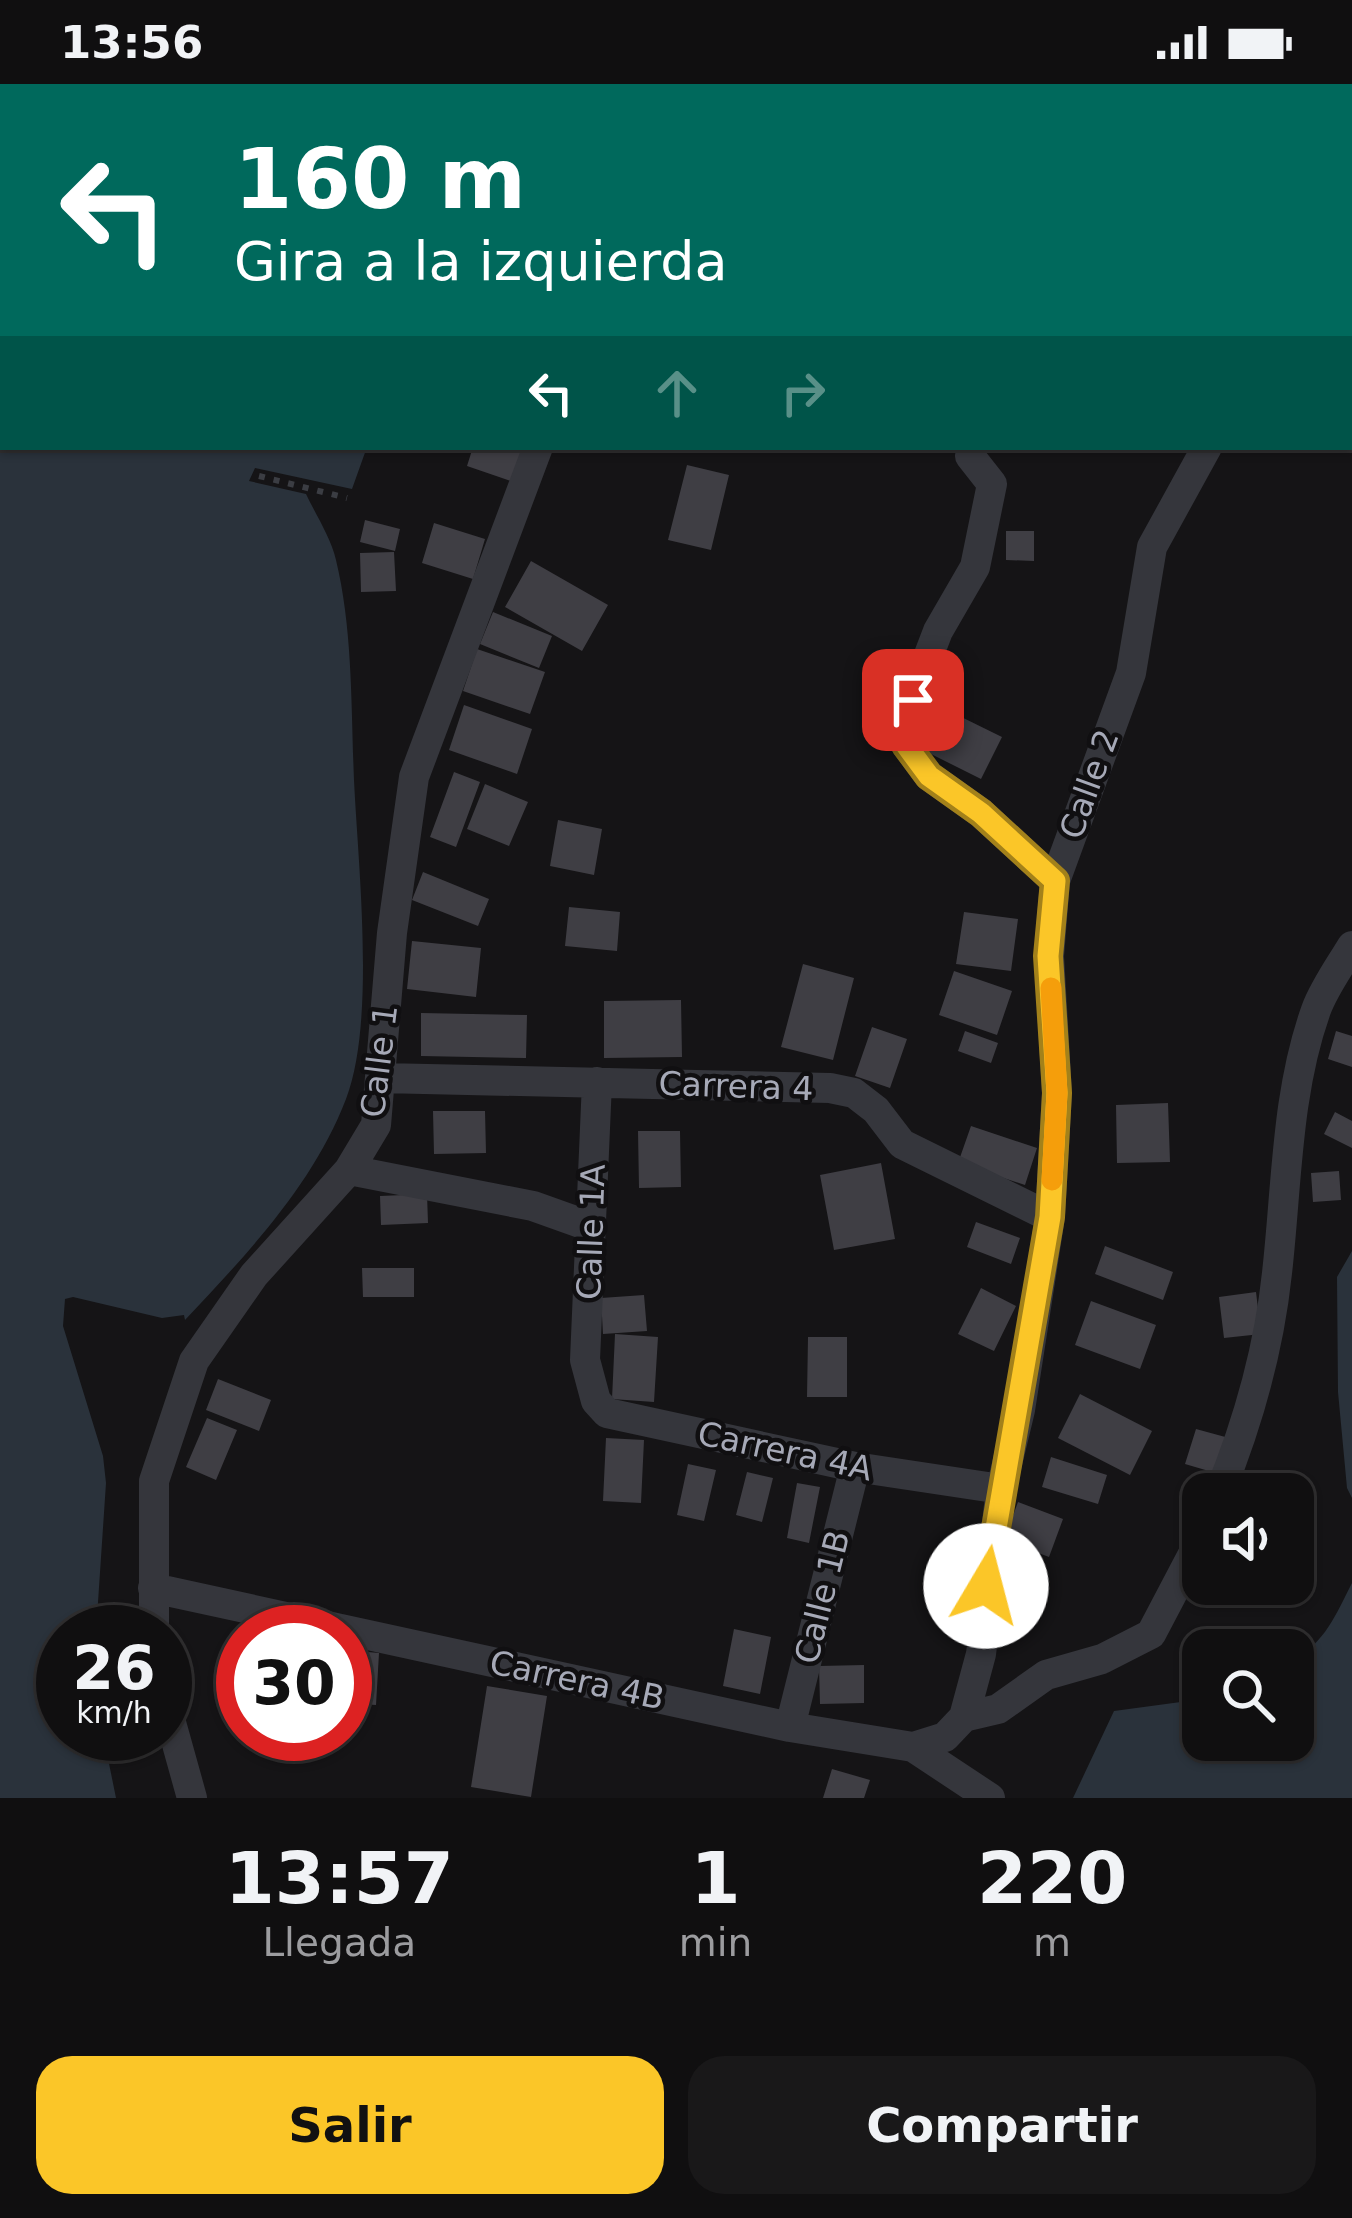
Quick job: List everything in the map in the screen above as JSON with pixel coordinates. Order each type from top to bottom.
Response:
[{"type":"street","name":"Calle 1","points":[[153,1605],[154,1481],[194,1361],[254,1275],[349,1169],[376,1125],[392,933],[414,777],[537,450]]},
{"type":"street","points":[[963,450],[992,484],[976,567],[938,631],[902,725],[906,745],[929,776],[981,813],[1055,881]]},
{"type":"street","name":"Calle 2","points":[[964,1717],[981,1654],[1001,1489],[1020,1410],[1050,1217],[1057,1093],[1048,956],[1055,881],[1131,673],[1152,548],[1205,450]]},
{"type":"street","points":[[1228,1473],[1248,1423],[1277,1276],[1298,1082],[1317,1007],[1352,946]]},
{"type":"street","name":"Carrera 4","points":[[381,1078],[830,1088],[854,1093],[876,1110],[902,1144],[1050,1217]]},
{"type":"street","name":"Calle 1A","points":[[588,1382],[589,1226],[597,1082]]},
{"type":"street","points":[[349,1169],[532,1206],[589,1226]]},
{"type":"street","name":"Carrera 4A","points":[[588,1382],[607,1413],[855,1467],[1001,1489]]},
{"type":"street","name":"Calle 1B","points":[[790,1726],[855,1467]]},
{"type":"street","points":[[913,1747],[945,1737],[964,1717],[998,1708],[1046,1676],[1102,1659],[1151,1634],[1182,1575]]},
{"type":"street","name":"Carrera 4B","points":[[153,1588],[790,1726],[913,1747],[989,1798]]},
{"type":"street","points":[[182,1761],[192,1798]]},
{"type":"path","points":[[259,476],[347,498]]},
{"type":"shaded area","points":[[0,450],[366,450],[352,489],[255,468],[249,481],[306,494],[331,543],[342,587],[363,942],[360,1028],[346,1099],[297,1189],[185,1320],[184,1315],[162,1318],[65,1299],[63,1326],[103,1456],[106,1483],[98,1605],[36,1605],[36,1761],[108,1761],[116,1798],[0,1798]]},
{"type":"shaded area","points":[[1352,1251],[1352,1498],[1347,1488],[1338,1392],[1337,1277]]},
{"type":"shaded area","points":[[1352,1583],[1352,1798],[1073,1798],[1114,1711],[1182,1702],[1182,1761],[1314,1761],[1314,1644],[1335,1617]]},
{"type":"building","points":[[472,450],[525,450],[514,482],[467,466]]},
{"type":"building","points":[[687,465],[729,475],[711,550],[668,540]]},
{"type":"building","points":[[365,520],[400,529],[395,551],[360,542]]},
{"type":"building","points":[[434,523],[485,539],[473,579],[422,563]]},
{"type":"building","points":[[1006,531],[1034,531],[1034,561],[1006,560]]},
{"type":"building","points":[[394,552],[396,591],[361,592],[360,553]]},
{"type":"building","points":[[531,561],[608,605],[582,651],[505,607]]},
{"type":"building","points":[[493,612],[552,636],[539,668],[480,644]]},
{"type":"building","points":[[477,649],[545,672],[530,714],[463,691]]},
{"type":"building","points":[[464,705],[532,729],[517,774],[449,750]]},
{"type":"building","points":[[943,708],[1002,737],[981,779],[923,750]]},
{"type":"building","points":[[454,772],[480,782],[456,847],[430,837]]},
{"type":"building","points":[[485,784],[528,802],[509,846],[467,829]]},
{"type":"building","points":[[558,820],[602,829],[594,875],[550,866]]},
{"type":"building","points":[[423,872],[489,899],[478,926],[412,900]]},
{"type":"building","points":[[569,907],[620,912],[617,951],[565,946]]},
{"type":"building","points":[[964,912],[1018,919],[1011,971],[956,964]]},
{"type":"building","points":[[412,941],[481,948],[476,997],[407,989]]},
{"type":"building","points":[[803,964],[854,978],[833,1060],[781,1047]]},
{"type":"building","points":[[954,971],[1012,991],[997,1035],[939,1015]]},
{"type":"building","points":[[681,1000],[682,1057],[604,1058],[604,1001]]},
{"type":"building","points":[[421,1013],[527,1015],[526,1058],[421,1056]]},
{"type":"building","points":[[872,1027],[907,1039],[890,1088],[855,1076]]},
{"type":"building","points":[[965,1031],[998,1043],[991,1063],[958,1051]]},
{"type":"building","points":[[1336,1031],[1352,1036],[1352,1067],[1328,1059]]},
{"type":"building","points":[[1168,1103],[1170,1162],[1117,1163],[1116,1105]]},
{"type":"building","points":[[433,1111],[485,1111],[486,1153],[434,1154]]},
{"type":"building","points":[[1335,1112],[1352,1121],[1352,1148],[1324,1134]]},
{"type":"building","points":[[971,1126],[1037,1148],[1025,1185],[958,1163]]},
{"type":"building","points":[[638,1131],[680,1131],[681,1187],[639,1188]]},
{"type":"building","points":[[881,1163],[895,1239],[834,1250],[820,1175]]},
{"type":"building","points":[[1339,1171],[1341,1200],[1313,1202],[1311,1173]]},
{"type":"building","points":[[427,1194],[428,1223],[381,1225],[380,1196]]},
{"type":"building","points":[[976,1222],[1020,1238],[1011,1264],[967,1247]]},
{"type":"building","points":[[1105,1246],[1173,1272],[1163,1300],[1095,1274]]},
{"type":"building","points":[[362,1268],[414,1268],[414,1297],[363,1297]]},
{"type":"building","points":[[981,1288],[1016,1306],[994,1351],[958,1334]]},
{"type":"building","points":[[1256,1292],[1261,1334],[1224,1338],[1219,1297]]},
{"type":"building","points":[[644,1295],[647,1331],[603,1334],[601,1298]]},
{"type":"building","points":[[1091,1301],[1156,1325],[1140,1369],[1075,1345]]},
{"type":"building","points":[[615,1334],[658,1337],[654,1402],[612,1399]]},
{"type":"building","points":[[808,1337],[847,1337],[847,1397],[807,1397]]},
{"type":"building","points":[[218,1379],[271,1400],[259,1431],[206,1410]]},
{"type":"building","points":[[1080,1394],[1152,1431],[1130,1475],[1058,1438]]},
{"type":"building","points":[[207,1418],[237,1430],[216,1480],[186,1467]]},
{"type":"building","points":[[1196,1429],[1229,1438],[1219,1473],[1185,1464]]},
{"type":"building","points":[[606,1438],[644,1440],[641,1503],[603,1501]]},
{"type":"building","points":[[1051,1457],[1107,1475],[1098,1504],[1042,1487]]},
{"type":"building","points":[[688,1464],[716,1470],[704,1521],[677,1515]]},
{"type":"building","points":[[747,1472],[773,1478],[762,1522],[736,1515]]},
{"type":"building","points":[[797,1483],[820,1487],[809,1543],[787,1538]]},
{"type":"building","points":[[1018,1502],[1063,1519],[1049,1557],[1004,1540]]},
{"type":"building","points":[[734,1629],[771,1637],[760,1694],[723,1686]]},
{"type":"building","points":[[372,1652],[379,1653],[376,1705],[372,1705]]},
{"type":"building","points":[[864,1665],[864,1703],[820,1704],[819,1666]]},
{"type":"building","points":[[487,1686],[547,1696],[531,1797],[471,1787]]},
{"type":"building","points":[[832,1769],[870,1780],[864,1798],[823,1798]]},
{"type":"slow traffic","points":[[1051,988],[1057,1093],[1052,1180]]},
{"type":"route","points":[[913,700],[902,725],[906,745],[929,776],[981,813],[1055,881],[1048,956],[1057,1093],[1050,1217],[986,1586]]}]
